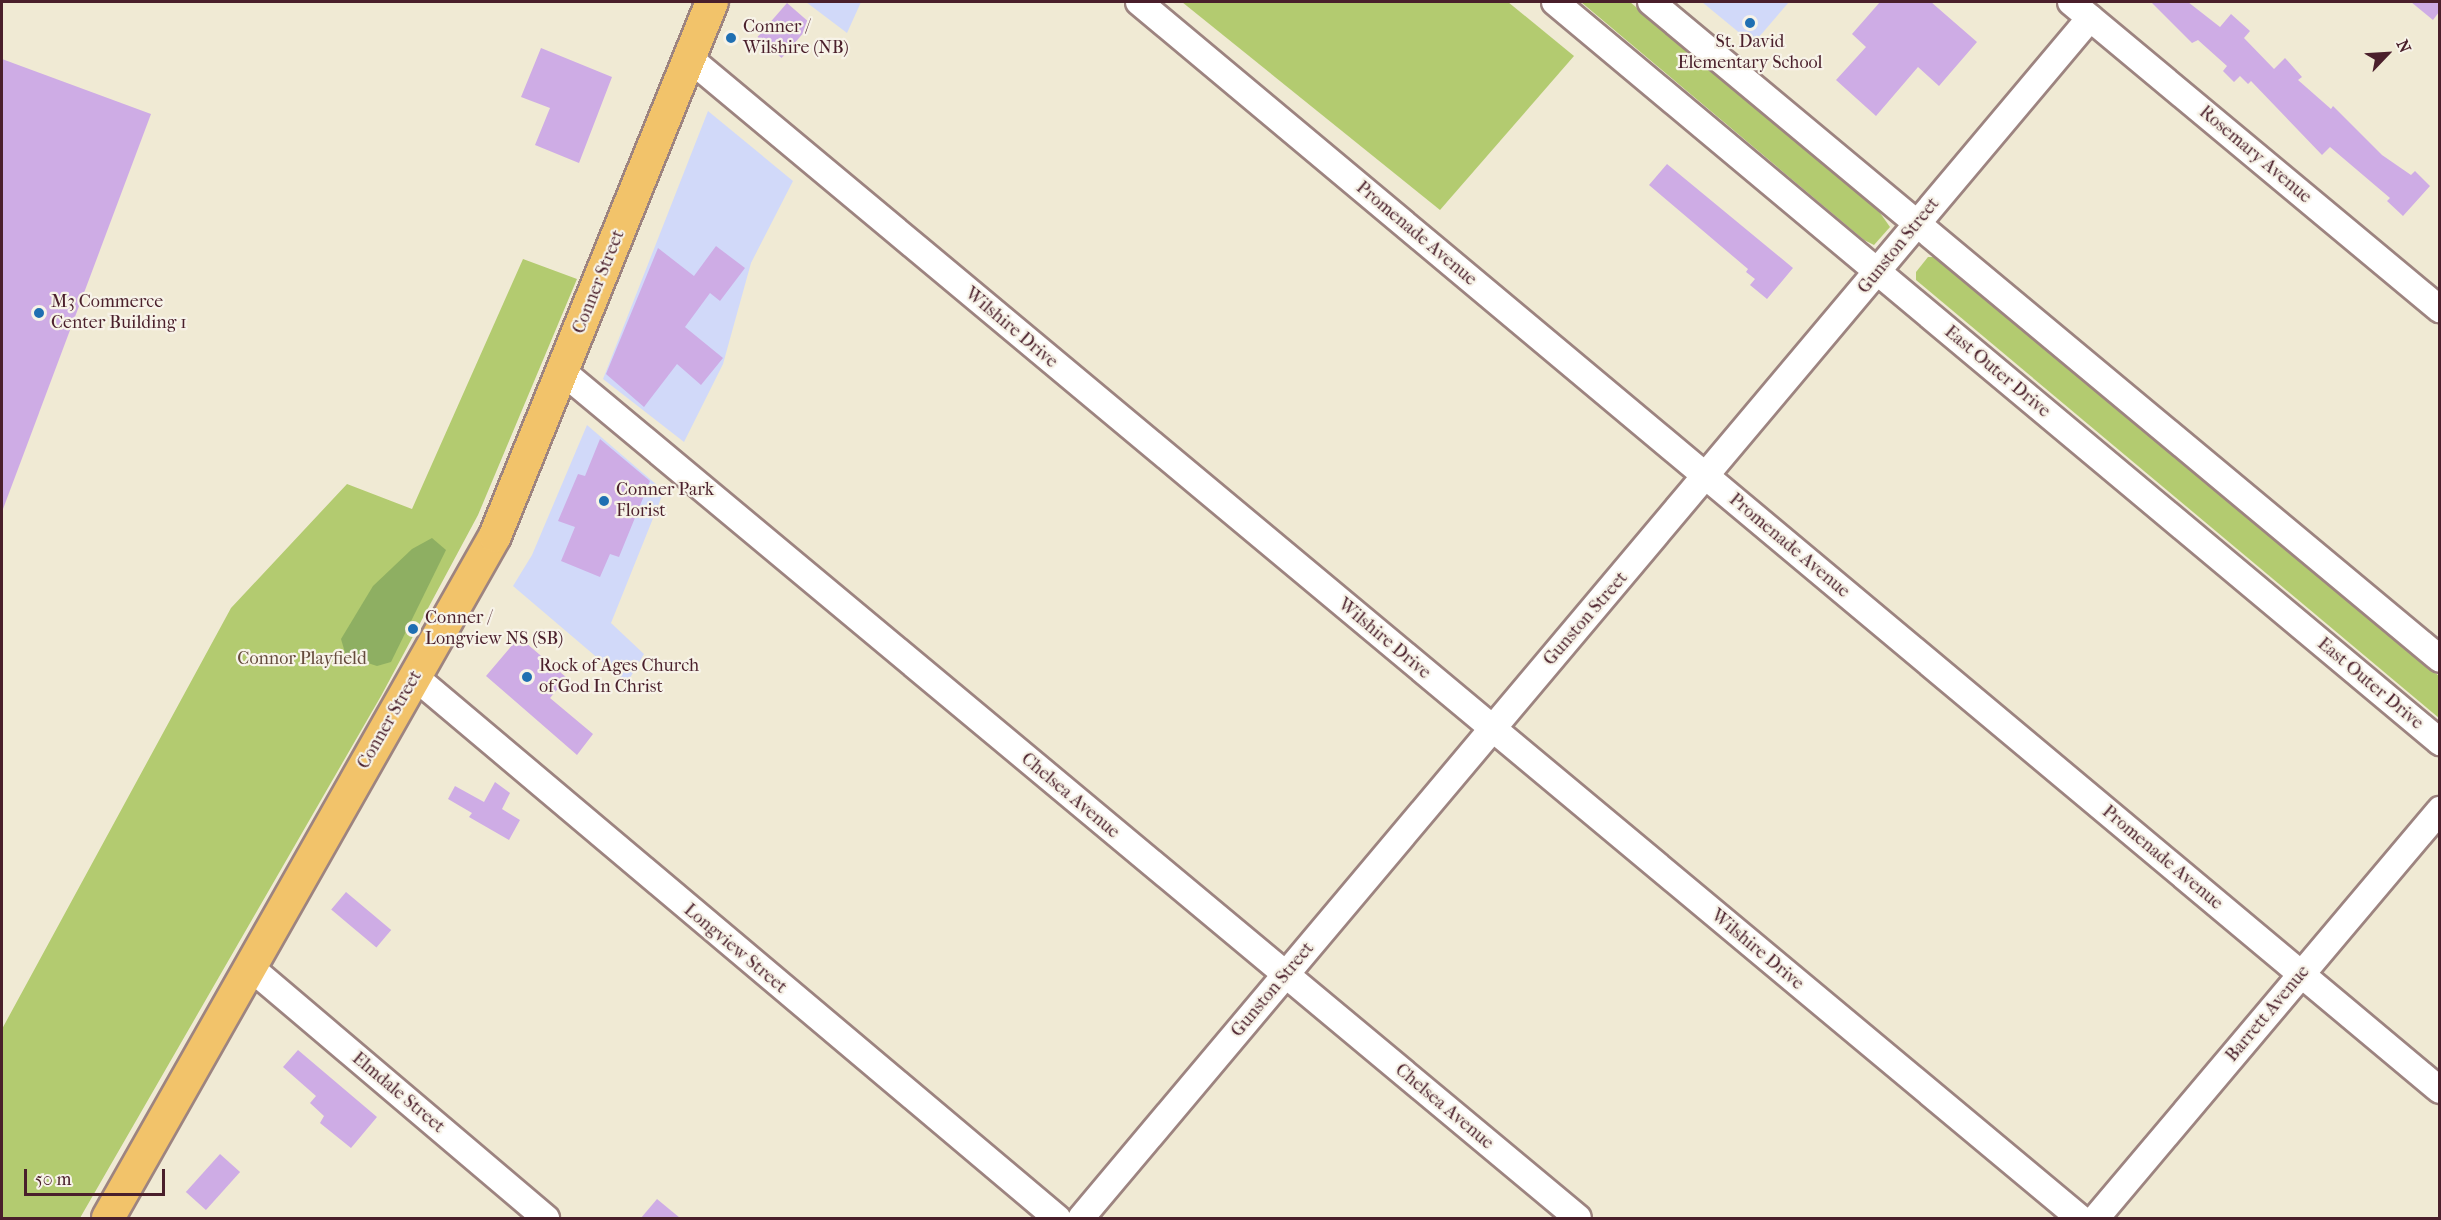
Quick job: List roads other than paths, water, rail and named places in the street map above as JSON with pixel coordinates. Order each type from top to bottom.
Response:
[{"type":"main road","name":"Conner Street","points":[[108,1218],[495,536],[712,2]]},
{"type":"street","name":"Promenade Avenue","points":[[1139,2],[2439,1090]]},
{"type":"street","name":"East Outer Drive","points":[[1554,2],[2439,742]]},
{"type":"street","points":[[1652,2],[2439,659]]},
{"type":"street","name":"Gunston Street","points":[[1081,1218],[1706,478],[1916,224],[2080,10]]},
{"type":"street","name":"Rosemary Avenue","points":[[2080,10],[2439,309]]},
{"type":"street","name":"Wilshire Drive","points":[[689,58],[2079,1218]]},
{"type":"street","name":"Chelsea Avenue","points":[[563,372],[1578,1218]]},
{"type":"street","name":"Longview Street","points":[[415,677],[1057,1218]]},
{"type":"street","name":"Barrett Avenue","points":[[2096,1218],[2439,810]]},
{"type":"street","name":"Elmdale Street","points":[[250,968],[546,1218]]},
{"type":"place","name":"St. David Elementary School","points":[[1750,23]]},
{"type":"place","name":"Conner / Wilshire (NB)","points":[[731,38]]},
{"type":"place","name":"M3 Commerce Center Building 1","points":[[39,313]]},
{"type":"place","name":"Conner Park Florist","points":[[604,501]]},
{"type":"place","name":"Conner / Longview NS (SB)","points":[[413,629]]},
{"type":"place","name":"Rock of Ages Church of God In Christ","points":[[527,677]]},
{"type":"park label","name":"Connor Playfield","points":[[302,659]]}]
